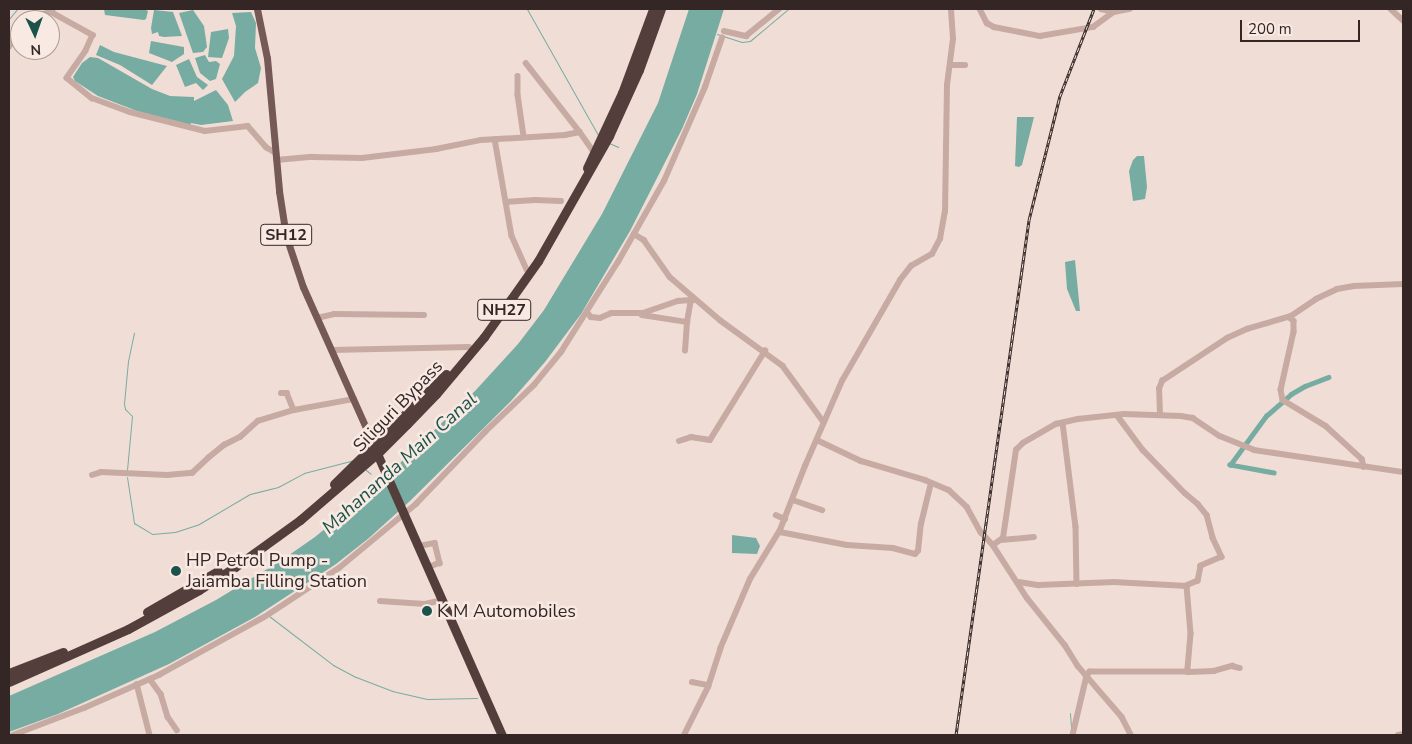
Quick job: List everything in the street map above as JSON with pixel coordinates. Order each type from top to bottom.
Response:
[{"type":"highway","name":"NH27","points":[[606,136],[653,9]]},
{"type":"highway","name":"Siliguri Bypass","points":[[9,682],[128,629],[199,590],[300,520],[436,394],[510,303],[561,224],[632,88],[661,9]]},
{"type":"highway","name":"NH27","points":[[376,450],[469,347],[527,270],[599,148]]},
{"type":"highway","points":[[376,450],[502,735]]},
{"type":"highway","name":"NH27","points":[[9,673],[100,637],[227,566],[311,505],[356,467]]},
{"type":"main road","name":"SH12","points":[[257,9],[266,58],[286,236],[316,318],[376,450]]},
{"type":"street","points":[[13,735],[84,708],[150,678],[268,615],[338,568],[405,512],[484,432],[534,385],[561,352],[588,313],[664,181],[705,87],[723,34],[746,36],[778,9]]},
{"type":"street","points":[[684,735],[708,685],[720,649],[750,578],[780,532],[842,381],[900,280],[911,266],[932,254],[940,239],[945,212],[946,109],[953,39],[950,9]]},
{"type":"street","points":[[980,9],[987,23],[994,27],[1040,36],[1093,27],[1114,12]]},
{"type":"street","points":[[1101,9],[1114,12],[1130,9]]},
{"type":"street","points":[[1392,9],[1403,20]]},
{"type":"street","points":[[60,15],[93,35],[86,51],[67,78],[92,98],[130,112],[205,131],[248,126],[276,157],[362,158],[436,149],[495,139],[580,132]]},
{"type":"street","points":[[526,63],[580,132],[599,148]]},
{"type":"street","points":[[950,65],[965,65]]},
{"type":"street","points":[[518,76],[518,95],[524,136]]},
{"type":"street","points":[[495,139],[512,236],[527,270]]},
{"type":"street","points":[[506,202],[561,201]]},
{"type":"street","points":[[634,234],[644,240],[670,277],[694,300],[783,366],[824,422]]},
{"type":"street","points":[[1160,415],[1159,389],[1162,381],[1227,338],[1247,329],[1289,316],[1316,299],[1337,289],[1354,286],[1403,284]]},
{"type":"street","points":[[588,313],[591,317],[600,318],[611,313],[643,313],[678,301],[694,300]]},
{"type":"street","points":[[685,352],[687,322],[694,300]]},
{"type":"street","points":[[629,312],[630,314],[687,322]]},
{"type":"street","points":[[316,318],[334,314],[424,315]]},
{"type":"street","points":[[1289,316],[1294,321],[1294,332],[1281,390],[1284,401],[1326,426],[1362,459],[1364,467]]},
{"type":"street","points":[[332,350],[469,347]]},
{"type":"street","points":[[679,441],[690,437],[710,440],[765,352]]},
{"type":"street","points":[[281,393],[287,393],[294,410]]},
{"type":"street","points":[[92,475],[101,472],[167,475],[192,473],[224,445],[240,438],[258,422],[294,410],[354,399]]},
{"type":"street","points":[[1018,582],[1038,586],[1114,582],[1186,586],[1198,581],[1201,566],[1222,557],[1211,534],[1207,515],[1143,450],[1117,415]]},
{"type":"street","points":[[1001,540],[1016,450],[1023,443],[1056,424],[1117,415],[1160,415],[1193,418],[1220,436],[1242,447],[1403,472]]},
{"type":"street","points":[[1063,423],[1076,527],[1077,584]]},
{"type":"street","points":[[817,440],[861,462],[949,490],[967,507],[981,532],[993,545],[1028,599],[1066,645],[1086,676],[1122,717],[1131,735]]},
{"type":"street","points":[[780,532],[847,545],[893,548],[915,554],[918,551],[920,524],[931,483]]},
{"type":"street","points":[[792,500],[822,510]]},
{"type":"street","points":[[776,515],[785,519]]},
{"type":"street","points":[[993,545],[1001,540],[1034,537]]},
{"type":"street","points":[[419,546],[436,542],[440,563],[428,568]]},
{"type":"street","points":[[1186,586],[1190,634],[1188,672]]},
{"type":"street","points":[[380,601],[425,604],[442,600]]},
{"type":"street","points":[[1073,733],[1086,676],[1090,672],[1188,672],[1214,671],[1232,666],[1240,668]]},
{"type":"street","points":[[150,678],[161,694],[168,717],[177,730]]},
{"type":"street","points":[[692,682],[708,685]]},
{"type":"street","points":[[137,684],[150,735]]},
{"type":"street","points":[[1398,735],[1403,734]]},
{"type":"water","points":[[104,9],[143,9],[148,11],[144,20],[105,15]]},
{"type":"water","name":"Mahananda Main Canal","points":[[689,9],[724,9],[697,94],[682,129],[630,231],[581,314],[545,362],[511,401],[410,501],[369,538],[336,564],[255,617],[169,664],[58,714],[9,732],[9,696],[155,632],[216,600],[279,562],[315,537],[372,490],[475,391],[518,344],[544,310],[602,214],[658,103]]},
{"type":"water","points":[[154,10],[173,12],[182,36],[164,37],[159,36],[158,32],[152,34]]},
{"type":"water","points":[[193,10],[204,26],[207,47],[203,52],[193,53],[179,13]]},
{"type":"water","points":[[251,12],[256,23],[255,48],[261,68],[258,83],[235,102],[222,79],[234,56],[236,26],[232,13]]},
{"type":"water","points":[[228,29],[229,38],[222,58],[208,57],[211,32]]},
{"type":"water","points":[[151,41],[184,47],[184,54],[172,62],[149,53]]},
{"type":"water","points":[[100,45],[114,52],[167,66],[152,85],[120,65],[96,55]]},
{"type":"water","points":[[205,55],[209,62],[216,61],[220,64],[216,79],[210,81],[200,73],[195,58]]},
{"type":"water","points":[[90,57],[98,58],[152,89],[170,96],[194,97],[194,101],[216,90],[228,105],[233,121],[201,125],[191,123],[190,126],[137,111],[98,96],[75,81],[73,77],[82,63]]},
{"type":"water","points":[[189,59],[197,77],[208,85],[203,90],[196,83],[185,87],[176,65]]},
{"type":"water","points":[[1017,117],[1034,117],[1022,165],[1019,167],[1015,166]]},
{"type":"water","points":[[1137,156],[1144,156],[1147,187],[1145,199],[1133,201],[1129,171],[1133,160]]},
{"type":"water","points":[[1075,260],[1080,311],[1076,311],[1067,289],[1065,262]]},
{"type":"water","points":[[732,535],[756,538],[760,546],[757,554],[732,553]]},
{"type":"waterway","points":[[9,19],[17,9]]},
{"type":"waterway","points":[[527,9],[598,135]]},
{"type":"waterway","points":[[717,34],[742,42],[750,41],[788,9]]},
{"type":"waterway","points":[[609,143],[618,147]]},
{"type":"waterway","points":[[127,470],[132,416],[125,409],[124,404],[128,361],[134,333]]},
{"type":"waterway","points":[[1274,473],[1230,465],[1266,416],[1291,394],[1328,377]]},
{"type":"waterway","points":[[127,477],[134,523],[152,534],[175,532],[199,524],[250,494],[278,487],[304,473],[354,460]]},
{"type":"waterway","name":"Mahananda Main Canal","points":[[366,470],[371,474]]},
{"type":"waterway","points":[[269,616],[333,665],[356,677],[392,691],[427,699],[477,698]]},
{"type":"waterway","points":[[1070,713],[1071,728]]},
{"type":"railway","points":[[956,735],[1029,220],[1060,96],[1094,9]]},
{"type":"place","name":"HP Petrol Pump - Jaiamba Filling Station","points":[[176,571]]},
{"type":"place","name":"K M Automobiles","points":[[427,611]]}]
